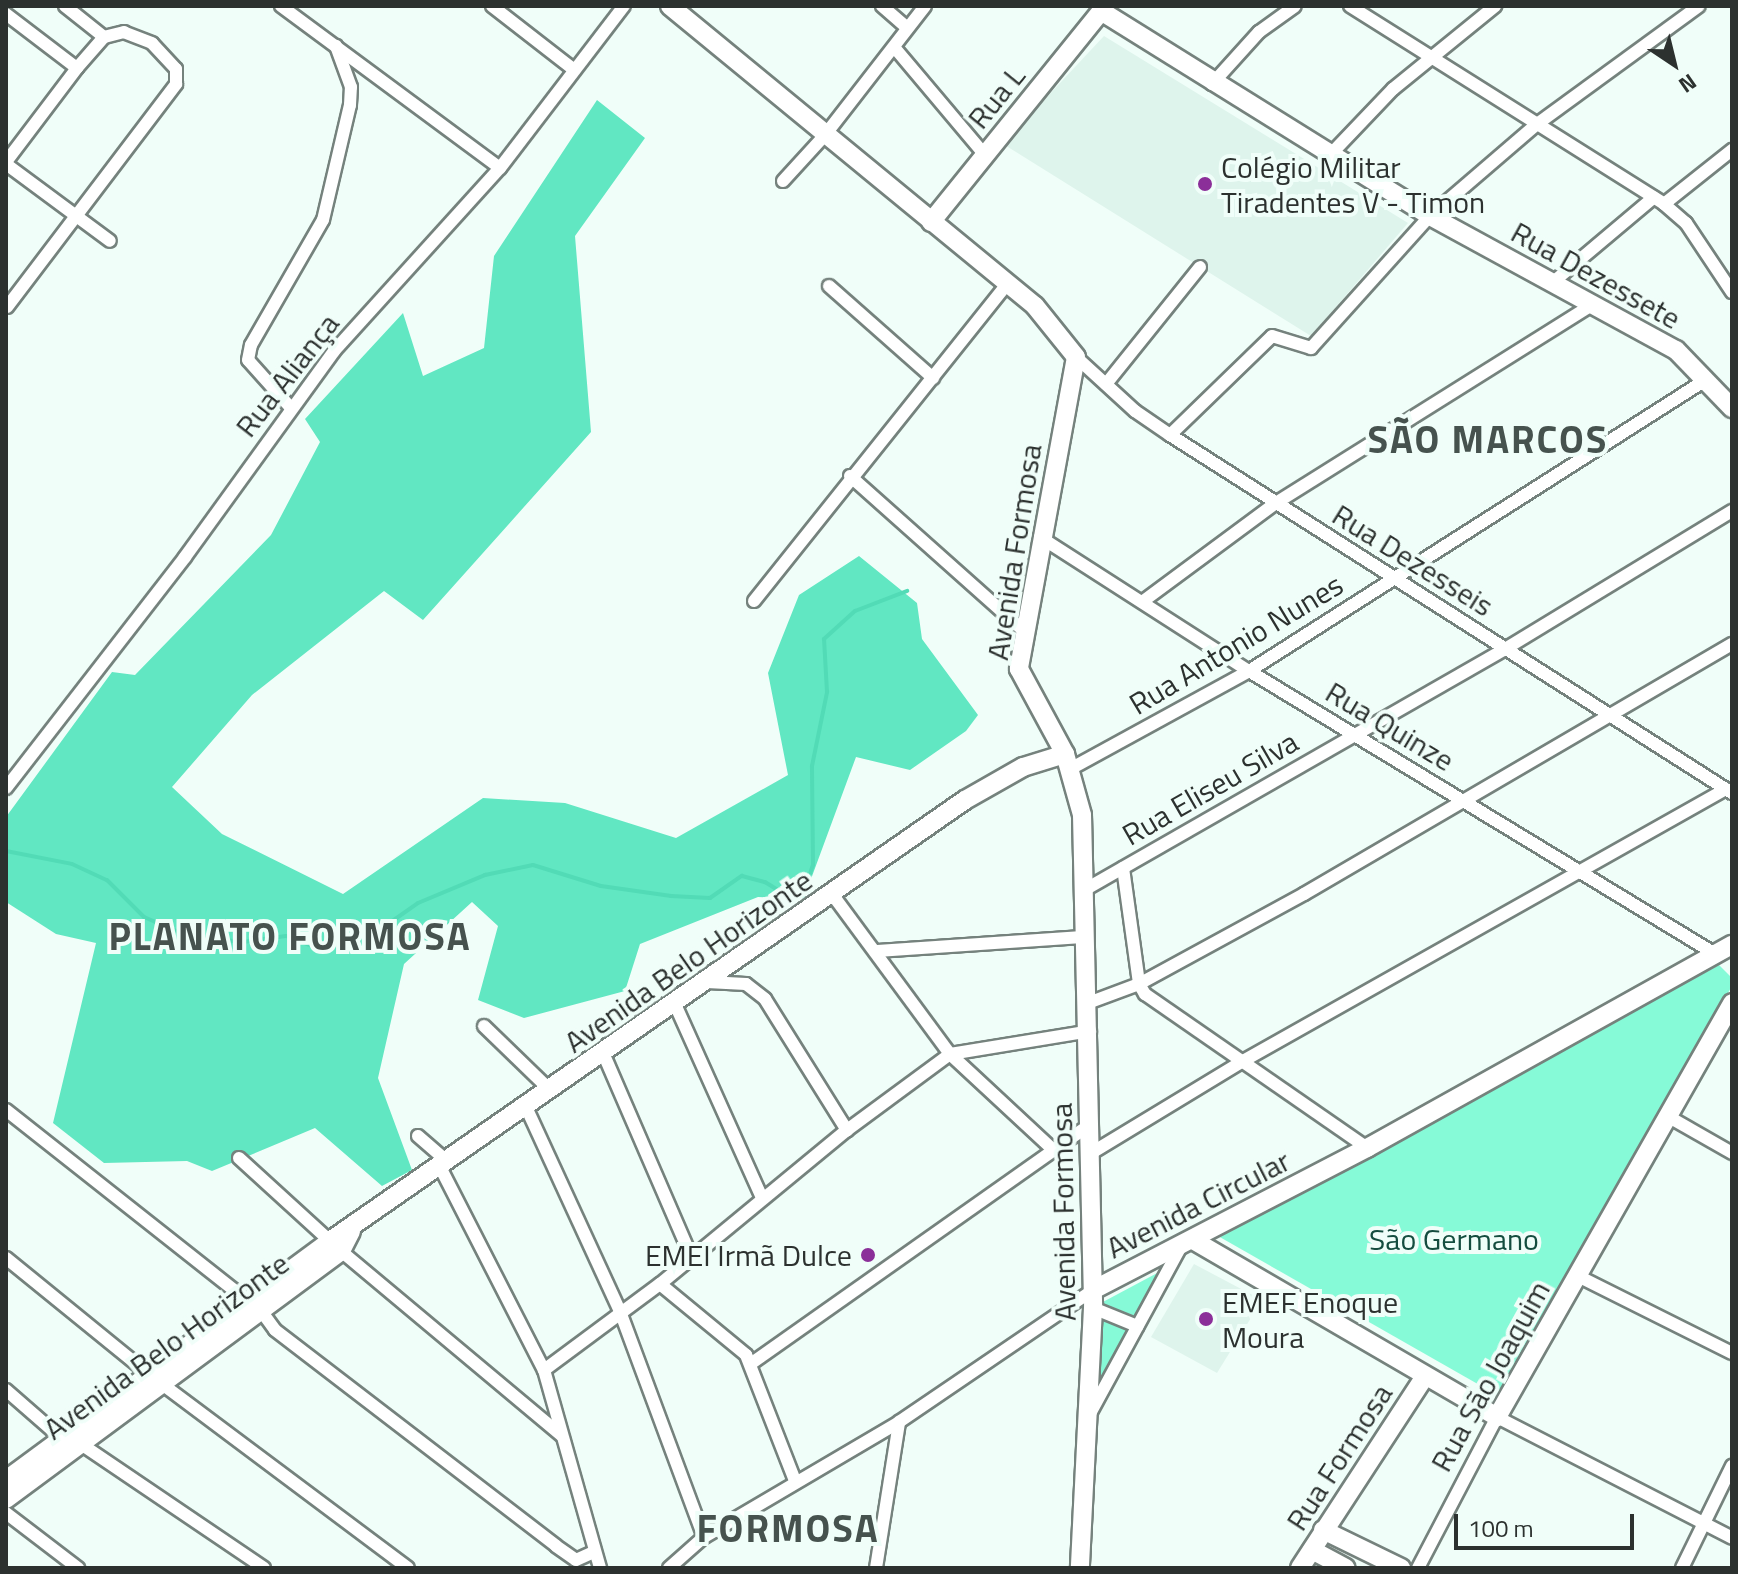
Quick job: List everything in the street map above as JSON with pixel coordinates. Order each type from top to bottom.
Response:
[{"type":"main road","points":[[670,6],[1008,283],[1063,335],[1076,357]]},
{"type":"main road","name":"Rua Dezessete","points":[[1100,8],[1212,84],[1430,216],[1676,350],[1732,408]]},
{"type":"main road","name":"Rua L","points":[[931,222],[1100,8]]},
{"type":"main road","name":"Avenida Formosa","points":[[1076,357],[1024,631],[1022,679],[1068,761],[1082,815],[1086,889],[1084,937],[1090,1031],[1088,1155],[1093,1299],[1080,1568]]},
{"type":"main road","name":"Avenida Belo Horizonte","points":[[6,1480],[61,1438],[156,1379],[442,1163],[604,1055],[674,1002],[997,779],[1068,761]]},
{"type":"main road","name":"Avenida Circular","points":[[1093,1299],[1187,1243],[1367,1148],[1728,948]]},
{"type":"main road","name":"Rua São Joaquim","points":[[1497,1417],[1732,1003]]},
{"type":"main road","points":[[1187,1243],[1497,1417]]},
{"type":"main road","name":"Rua Formosa","points":[[1300,1568],[1425,1376]]},
{"type":"main road","name":"Avenida Belo Horizonte","points":[[6,1499],[81,1444],[156,1379]]},
{"type":"main road","points":[[1323,1530],[1401,1568]]},
{"type":"main road","points":[[1312,1550],[1346,1568]]},
{"type":"street","points":[[65,6],[104,37]]},
{"type":"street","points":[[492,6],[572,68]]},
{"type":"street","name":"Rua Aliança","points":[[6,788],[185,557],[334,351],[500,168],[572,68],[624,6]]},
{"type":"street","points":[[882,6],[907,28]]},
{"type":"street","points":[[783,181],[825,135],[925,6]]},
{"type":"street","points":[[1212,84],[1259,32],[1295,6]]},
{"type":"street","points":[[1350,6],[1659,201],[1694,232],[1732,292]]},
{"type":"street","points":[[1331,154],[1428,58],[1495,6]]},
{"type":"street","points":[[1170,435],[1272,336],[1311,348],[1430,216],[1537,124],[1699,6]]},
{"type":"street","points":[[286,7],[500,168]]},
{"type":"street","points":[[8,13],[77,68]]},
{"type":"street","points":[[7,307],[77,216],[176,84],[176,69],[152,43],[124,32],[104,37],[6,163],[77,216],[110,241]]},
{"type":"street","points":[[291,408],[248,360],[251,345],[323,220],[350,105],[351,87],[336,46]]},
{"type":"street","points":[[894,47],[985,155]]},
{"type":"street","points":[[1552,283],[1732,150]]},
{"type":"street","points":[[1106,384],[1200,267]]},
{"type":"street","points":[[754,601],[850,476],[1008,283]]},
{"type":"street","points":[[829,286],[933,378]]},
{"type":"street","points":[[1142,602],[1276,503],[1592,305]]},
{"type":"street","name":"Rua Dezesseis","points":[[1076,357],[1170,435],[1729,791]]},
{"type":"street","name":"Rua Antonio Nunes","points":[[1068,761],[1249,671],[1707,379]]},
{"type":"street","points":[[850,476],[1024,631]]},
{"type":"street","name":"Rua Eliseu Silva","points":[[1086,889],[1505,649],[1732,511]]},
{"type":"street","name":"Rua Quinze","points":[[1040,537],[1353,735],[1581,870],[1728,948]]},
{"type":"street","points":[[1088,1003],[1139,984],[1464,801],[1732,644]]},
{"type":"street","points":[[1088,1155],[1243,1061],[1581,870],[1729,791]]},
{"type":"street","points":[[1123,868],[1139,984],[1160,1008],[1243,1061],[1367,1148]]},
{"type":"street","points":[[832,894],[950,1054],[1051,1148]]},
{"type":"street","points":[[876,951],[1084,937]]},
{"type":"street","points":[[707,982],[746,984],[765,999],[847,1130]]},
{"type":"street","points":[[674,1002],[762,1198]]},
{"type":"street","points":[[484,1026],[551,1091]]},
{"type":"street","points":[[544,1370],[660,1284],[847,1130],[950,1054],[1090,1031]]},
{"type":"street","points":[[604,1055],[692,1258]]},
{"type":"street","points":[[526,1107],[621,1314],[704,1537]]},
{"type":"street","points":[[6,1110],[255,1307],[310,1357],[578,1564],[592,1553]]},
{"type":"street","points":[[1669,1117],[1732,1153]]},
{"type":"street","points":[[752,1363],[1051,1148],[1089,1125]]},
{"type":"street","points":[[418,1136],[442,1163],[544,1370],[592,1553],[600,1568]]},
{"type":"street","points":[[239,1158],[336,1246],[562,1436]]},
{"type":"street","points":[[1089,1415],[1187,1243]]},
{"type":"street","points":[[6,1258],[156,1379],[408,1568]]},
{"type":"street","points":[[1578,1276],[1732,1353]]},
{"type":"street","points":[[660,1284],[752,1363],[795,1481]]},
{"type":"street","points":[[1093,1299],[1137,1326]]},
{"type":"street","name":"Avenida Circular","points":[[669,1568],[704,1537],[899,1422],[1093,1299]]},
{"type":"street","points":[[6,1390],[61,1438]]},
{"type":"street","points":[[1497,1417],[1732,1538]]},
{"type":"street","name":"Rua São Joaquim","points":[[1418,1568],[1497,1417]]},
{"type":"street","points":[[876,1568],[899,1422]]},
{"type":"street","points":[[81,1444],[264,1568]]},
{"type":"street","points":[[1682,1568],[1732,1466]]},
{"type":"street","points":[[6,1513],[78,1568]]},
{"type":"shaded area","name":"Colégio Militar Tiradentes V - Timon","points":[[1104,36],[1408,223],[1311,336],[1003,144]]},
{"type":"shaded area","name":"EMEF Enoque Moura","points":[[1194,1264],[1262,1300],[1217,1373],[1151,1337]]},
{"type":"green space","points":[[597,100],[645,138],[575,236],[591,432],[423,620],[384,591],[252,695],[172,787],[222,834],[343,894],[483,798],[565,803],[676,838],[788,775],[768,673],[799,595],[859,556],[917,603],[922,639],[978,715],[966,731],[910,770],[856,757],[804,898],[758,897],[640,944],[625,991],[524,1018],[478,1000],[498,926],[472,902],[404,964],[378,1078],[412,1170],[382,1186],[315,1128],[212,1171],[187,1161],[104,1163],[53,1123],[96,943],[56,934],[6,902],[6,817],[112,672],[135,675],[271,535],[320,442],[305,419],[403,313],[423,376],[484,348],[494,256]]},
{"type":"green space","name":"São Germano","points":[[1719,965],[1732,978],[1732,986],[1497,1395],[1218,1236]]},
{"type":"green space","points":[[1161,1271],[1101,1377],[1101,1303]]},
{"type":"waterway","points":[[6,851],[72,864],[107,880],[144,917],[188,936],[243,942],[286,936],[323,950],[381,929],[418,903],[485,875],[533,865],[601,886],[671,896],[710,898],[742,876],[765,882],[787,896],[806,886],[813,865],[812,766],[827,692],[824,639],[855,611],[907,591]]},
{"type":"place","name":"Colégio Militar Tiradentes V - Timon","points":[[1205,184]]},
{"type":"place","name":"EMEI Irmã Dulce","points":[[868,1255]]},
{"type":"place","name":"EMEF Enoque Moura","points":[[1206,1319]]},
{"type":"district","name":"SÃO MARCOS","points":[[1488,440]]},
{"type":"district","name":"PLANATO FORMOSA","points":[[290,937]]},
{"type":"district","name":"FORMOSA","points":[[788,1529]]}]
